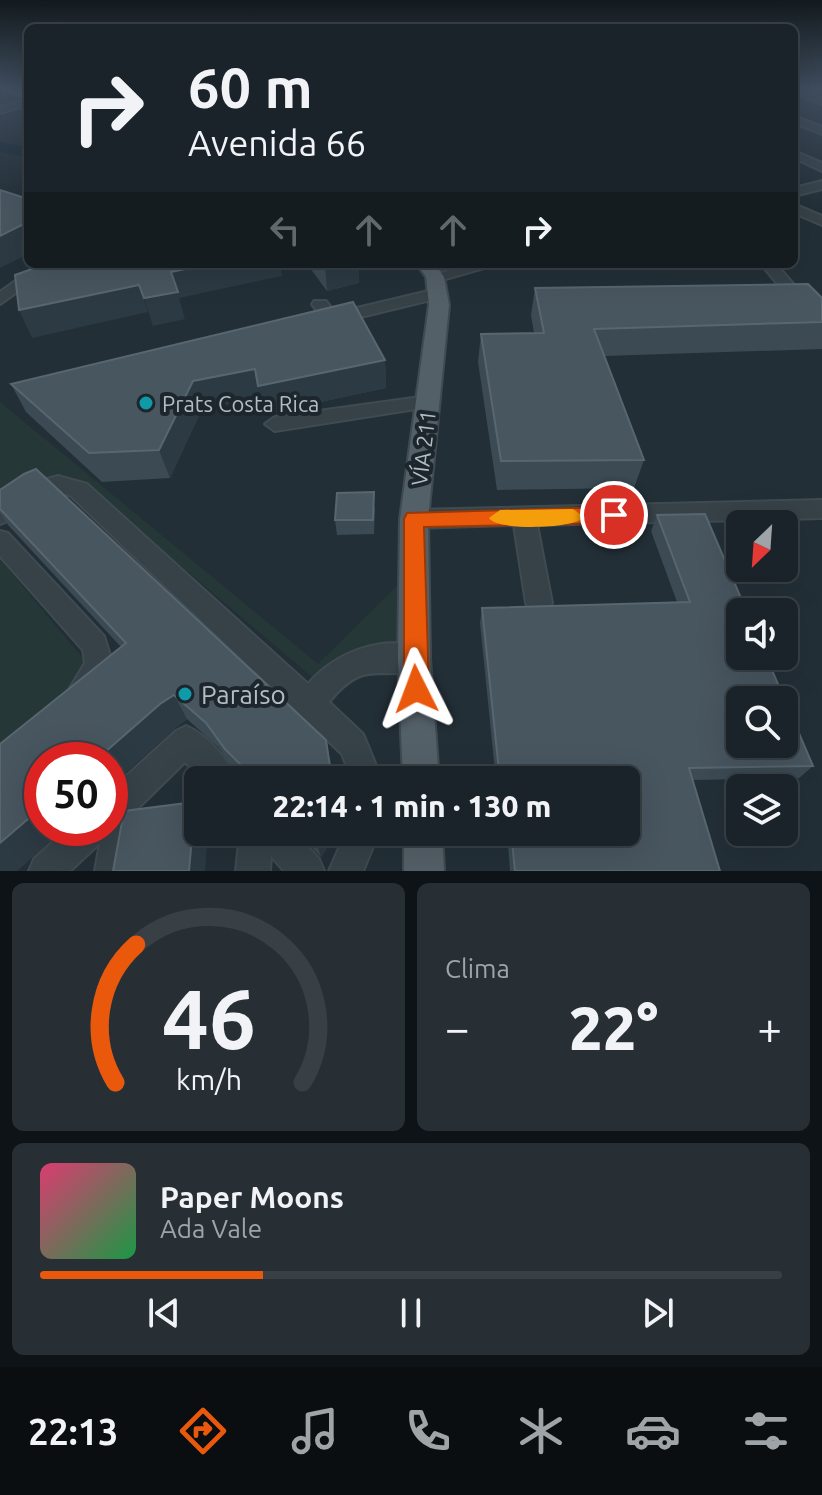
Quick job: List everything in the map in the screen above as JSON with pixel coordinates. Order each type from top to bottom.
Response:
[{"type":"main road","name":"VÍA 211","points":[[420,766],[414,658],[414,519],[438,335],[433,278]]},
{"type":"main road","points":[[423,846],[424,871]]},
{"type":"street","points":[[798,156],[822,167]]},
{"type":"street","points":[[798,191],[822,185]]},
{"type":"street","points":[[798,207],[822,202]]},
{"type":"street","points":[[798,210],[822,221]]},
{"type":"street","points":[[0,299],[43,268]]},
{"type":"street","points":[[320,304],[327,314],[340,317],[433,278],[474,268]]},
{"type":"street","points":[[771,268],[822,327]]},
{"type":"street","points":[[275,424],[428,402]]},
{"type":"street","points":[[0,515],[50,484],[67,484],[79,490],[353,744],[362,766]]},
{"type":"street","points":[[414,519],[822,509]]},
{"type":"street","points":[[524,518],[539,603]]},
{"type":"street","points":[[0,540],[95,645],[99,665],[67,706]]},
{"type":"street","points":[[310,703],[334,674],[350,662],[414,658]]},
{"type":"street","points":[[128,795],[186,741],[209,766]]},
{"type":"street","points":[[46,871],[73,846]]},
{"type":"street","points":[[112,871],[114,846]]},
{"type":"street","points":[[253,871],[255,846]]},
{"type":"street","points":[[283,846],[307,871]]},
{"type":"street","points":[[346,871],[357,846]]},
{"type":"green space","points":[[0,402],[318,664],[397,586],[396,647],[381,645],[359,648],[316,678],[79,480],[47,479],[0,504]]},
{"type":"green space","points":[[0,559],[85,661],[74,689],[0,752]]},
{"type":"building","points":[[0,190],[24,198],[24,224],[0,236]]},
{"type":"building","points":[[35,268],[190,268],[171,272],[178,292],[144,298],[139,285],[19,310],[15,275]]},
{"type":"building","points":[[808,284],[822,298],[822,322],[594,329],[644,460],[501,461],[481,334],[544,333],[535,288]]},
{"type":"building","points":[[353,302],[385,360],[258,386],[255,369],[193,381],[159,450],[89,453],[11,384]]},
{"type":"building","name":"Paraíso","points":[[36,469],[326,740],[330,766],[242,766],[206,723],[174,695],[117,742],[24,742],[24,822],[0,843],[0,744],[126,643],[0,509],[0,490]]},
{"type":"building","points":[[374,492],[373,520],[335,520],[337,493]]},
{"type":"building","points":[[705,514],[726,563],[726,582],[734,582],[741,598],[726,598],[726,670],[772,670],[779,686],[726,686],[726,758],[798,758],[798,731],[813,766],[689,768],[720,871],[515,871],[512,846],[640,846],[640,766],[498,766],[482,608],[690,602],[657,515]]},
{"type":"building","points":[[184,803],[184,846],[191,846],[189,871],[113,871],[118,846],[128,846],[128,810]]},
{"type":"waterway","points":[[0,147],[24,151]]},
{"type":"slow traffic","points":[[500,518],[573,517]]},
{"type":"place","name":"Prats Costa Rica","points":[[146,403]]},
{"type":"place","name":"Paraíso","points":[[185,694]]},
{"type":"route","points":[[416,689],[414,519],[614,515]]}]
